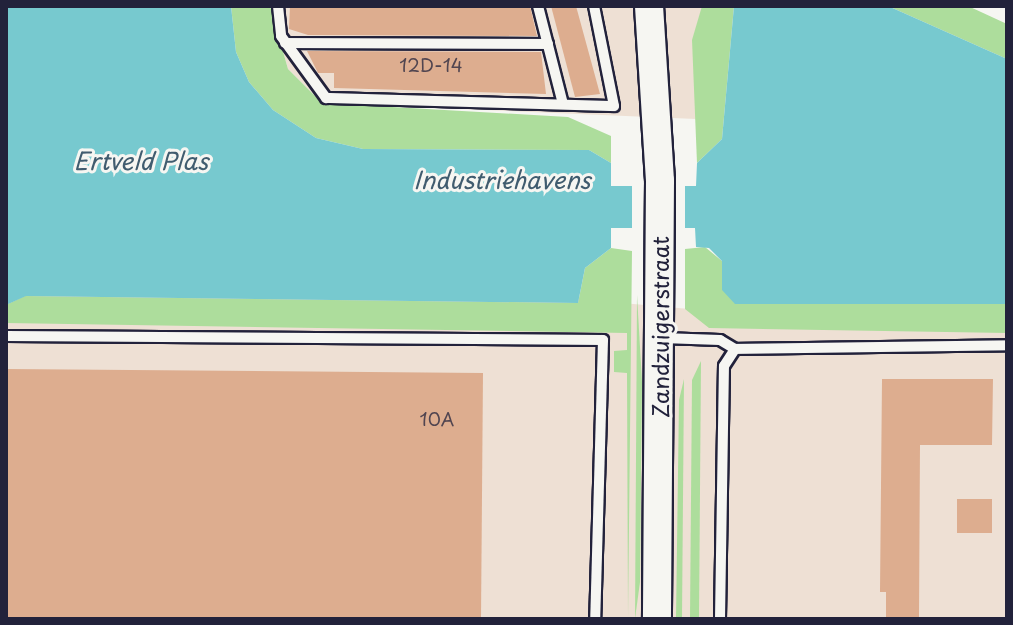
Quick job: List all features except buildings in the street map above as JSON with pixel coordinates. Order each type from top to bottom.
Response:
[{"type":"main road","name":"Zandzuigerstraat","points":[[637,6],[651,35]]},
{"type":"main road","name":"Zandzuigerstraat","points":[[649,6],[661,233],[657,619]]},
{"type":"lane","points":[[278,6],[285,43],[326,98],[614,106],[594,6]]},
{"type":"lane","points":[[538,6],[563,104]]},
{"type":"lane","points":[[285,43],[548,44]]},
{"type":"lane","points":[[6,336],[603,340],[595,619]]},
{"type":"lane","points":[[660,338],[720,340],[735,349]]},
{"type":"lane","points":[[720,619],[724,366],[735,349],[748,343],[1007,345]]},
{"type":"shaded area","points":[[270,6],[713,6],[696,119],[322,103],[288,69]]},
{"type":"shaded area","points":[[6,248],[723,312],[1007,262],[1007,619],[6,619]]},
{"type":"green space","points":[[231,6],[270,6],[288,69],[322,103],[568,117],[611,136],[611,163],[589,150],[363,149],[316,138],[273,110],[249,82],[236,52]]},
{"type":"green space","points":[[702,6],[734,6],[722,139],[697,163],[692,40]]},
{"type":"green space","points":[[888,6],[968,6],[1007,24],[1007,59]]},
{"type":"green space","points":[[705,247],[722,261],[722,290],[1007,300],[1007,333],[709,328],[685,309],[685,249]]},
{"type":"green space","points":[[611,248],[632,251],[628,619],[627,373],[614,372],[614,351],[627,350],[627,333],[6,323],[6,305],[25,296],[578,303],[585,268]]},
{"type":"green space","points":[[637,295],[642,382],[640,582],[635,619]]},
{"type":"green space","points":[[701,361],[699,619],[690,619],[692,380]]},
{"type":"green space","points":[[684,379],[682,619],[676,619],[679,400]]},
{"type":"water","name":"Ertveld Plas","points":[[6,6],[231,6],[236,52],[249,82],[273,110],[316,138],[363,149],[589,150],[611,163],[611,186],[696,186],[697,163],[722,139],[734,6],[888,6],[1007,59],[1007,304],[735,304],[722,290],[722,261],[709,248],[696,247],[695,228],[611,228],[611,248],[585,268],[578,303],[26,296],[6,305]]},
{"type":"pier","points":[[632,182],[685,182],[685,232],[632,232]]},
{"type":"water label","name":"Industriehavens","points":[[502,180]]}]
